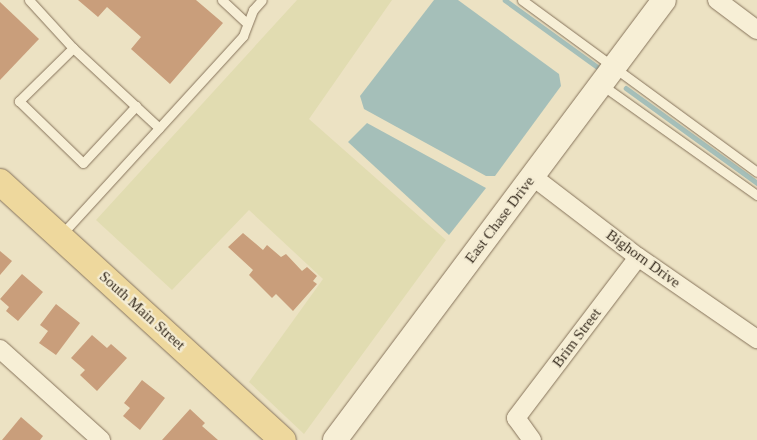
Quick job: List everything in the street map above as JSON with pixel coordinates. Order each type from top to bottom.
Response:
[{"type":"main road","name":"South Main Street","points":[[0,182],[283,440]]},
{"type":"street","name":"East Chase Drive","points":[[335,440],[664,0]]},
{"type":"street","points":[[717,0],[757,30]]},
{"type":"street","name":"Bighorn Drive","points":[[532,176],[638,257],[757,339]]},
{"type":"street","name":"Brim Street","points":[[532,440],[516,418],[638,257]]},
{"type":"street","points":[[0,349],[101,440]]},
{"type":"lane","points":[[29,0],[73,48],[159,128]]},
{"type":"lane","points":[[222,0],[247,23]]},
{"type":"lane","points":[[60,236],[242,36],[253,10],[262,0]]},
{"type":"lane","points":[[522,0],[608,75],[757,195]]},
{"type":"lane","points":[[73,48],[19,101],[83,163],[136,106]]},
{"type":"lane","points":[[608,75],[757,172]]},
{"type":"shaded area","points":[[297,0],[392,0],[309,119],[446,240],[304,434],[249,382],[323,279],[249,210],[172,290],[96,220]]},
{"type":"water","points":[[434,0],[458,0],[559,74],[561,86],[495,176],[486,176],[364,109],[360,96]]},
{"type":"water","points":[[367,123],[486,188],[449,235],[348,142]]},
{"type":"building","points":[[78,0],[196,0],[223,23],[170,84],[131,49],[141,37],[107,7],[98,17]]},
{"type":"building","points":[[0,2],[39,39],[0,80]]},
{"type":"building","points":[[243,233],[263,250],[267,245],[281,257],[286,254],[302,271],[307,267],[317,276],[313,281],[317,284],[293,311],[276,294],[272,298],[249,275],[253,270],[228,247]]},
{"type":"building","points":[[0,251],[12,261],[0,275]]},
{"type":"building","points":[[22,274],[43,292],[18,321],[6,311],[9,307],[0,299]]},
{"type":"building","points":[[56,304],[80,323],[56,355],[39,343],[48,331],[40,325]]},
{"type":"building","points":[[92,335],[107,348],[111,344],[127,358],[97,391],[80,375],[85,370],[71,358]]},
{"type":"building","points":[[142,380],[165,398],[140,430],[123,416],[130,408],[124,403]]},
{"type":"building","points":[[190,409],[205,423],[202,426],[218,440],[162,440]]},
{"type":"building","points":[[21,417],[43,436],[40,440],[2,440]]},
{"type":"waterway","points":[[505,0],[599,68]]},
{"type":"waterway","points":[[626,88],[757,183]]}]
